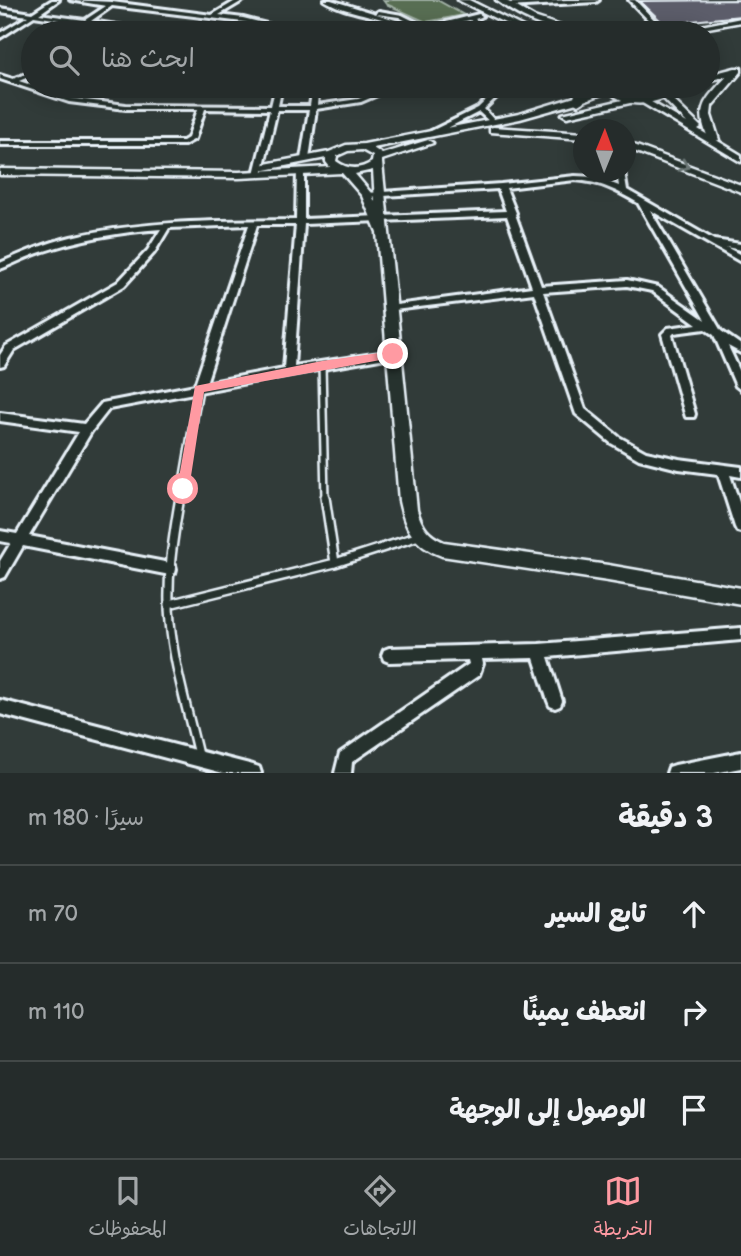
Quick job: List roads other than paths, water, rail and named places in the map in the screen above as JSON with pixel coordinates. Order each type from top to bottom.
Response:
[{"type":"main road","points":[[458,1],[475,17],[485,21]]},
{"type":"main road","points":[[458,1],[504,21]]},
{"type":"main road","points":[[720,64],[741,60]]},
{"type":"main road","points":[[720,75],[738,70]]},
{"type":"main road","points":[[720,91],[738,70]]},
{"type":"main road","points":[[578,102],[579,98]]},
{"type":"main road","points":[[628,98],[639,101],[657,98]]},
{"type":"main road","points":[[713,98],[706,112],[714,140]]},
{"type":"street","points":[[24,21],[56,0]]},
{"type":"street","points":[[73,0],[245,21]]},
{"type":"street","points":[[215,16],[241,0]]},
{"type":"street","points":[[327,0],[362,14],[390,21]]},
{"type":"street","points":[[504,2],[596,0]]},
{"type":"street","points":[[632,0],[652,21]]},
{"type":"street","points":[[504,2],[538,21]]},
{"type":"street","points":[[90,21],[112,4]]},
{"type":"street","points":[[0,10],[71,21]]},
{"type":"street","points":[[362,14],[397,15],[411,21]]},
{"type":"street","points":[[458,21],[475,17],[478,21]]},
{"type":"street","points":[[720,24],[741,20]]},
{"type":"street","points":[[0,36],[21,23]]},
{"type":"street","points":[[0,77],[21,85]]},
{"type":"street","points":[[12,82],[21,78]]},
{"type":"street","points":[[65,98],[81,103],[126,107],[312,108],[366,98]]},
{"type":"street","points":[[259,171],[276,98]]},
{"type":"street","points":[[305,159],[314,98]]},
{"type":"street","points":[[429,134],[480,109],[492,98]]},
{"type":"street","points":[[0,170],[365,170],[378,161],[434,142],[587,98]]},
{"type":"street","points":[[672,98],[701,133]]},
{"type":"street","points":[[259,171],[332,154],[345,148],[364,148],[429,134],[639,101],[714,140],[741,159]]},
{"type":"street","points":[[0,143],[184,143],[191,139],[202,107]]},
{"type":"street","points":[[480,109],[493,126],[573,135]]},
{"type":"street","points":[[364,148],[374,152],[378,161],[380,224],[407,501],[411,521],[419,536],[442,549],[741,596]]},
{"type":"street","points":[[636,149],[741,189]]},
{"type":"street","points":[[332,154],[331,162],[343,170],[367,195],[380,224]]},
{"type":"street","points":[[289,371],[300,222],[300,172]]},
{"type":"street","points":[[367,195],[584,178],[624,191],[741,259]]},
{"type":"street","points":[[623,182],[624,191]]},
{"type":"street","points":[[501,186],[539,289],[576,403],[588,420],[643,456],[741,472]]},
{"type":"street","points":[[641,201],[718,334],[741,386]]},
{"type":"street","points":[[0,266],[71,240],[166,227],[300,222],[380,224],[512,213]]},
{"type":"street","points":[[199,389],[254,223]]},
{"type":"street","points":[[0,363],[10,348],[121,284],[151,251],[166,227]]},
{"type":"street","points":[[711,242],[741,247]]},
{"type":"street","points":[[389,309],[539,289],[616,282],[655,289],[741,350]]},
{"type":"street","points":[[690,414],[667,332],[706,326]]},
{"type":"street","points":[[0,573],[87,429],[106,407],[289,371],[393,354]]},
{"type":"street","points":[[0,417],[87,429]]},
{"type":"street","points":[[723,470],[741,527]]},
{"type":"street","points":[[0,536],[170,569]]},
{"type":"street","points":[[389,655],[539,651],[741,635]]},
{"type":"street","points":[[539,651],[555,701]]},
{"type":"street","points":[[343,773],[345,758],[474,670],[473,652]]},
{"type":"street","points":[[0,707],[253,773]]},
{"type":"street","points":[[675,773],[741,760]]},
{"type":"lane","points":[[322,365],[325,511],[335,563]]},
{"type":"lane","points":[[198,757],[173,641],[169,604],[170,569],[199,389]]},
{"type":"lane","points":[[169,604],[335,563],[419,536]]}]
